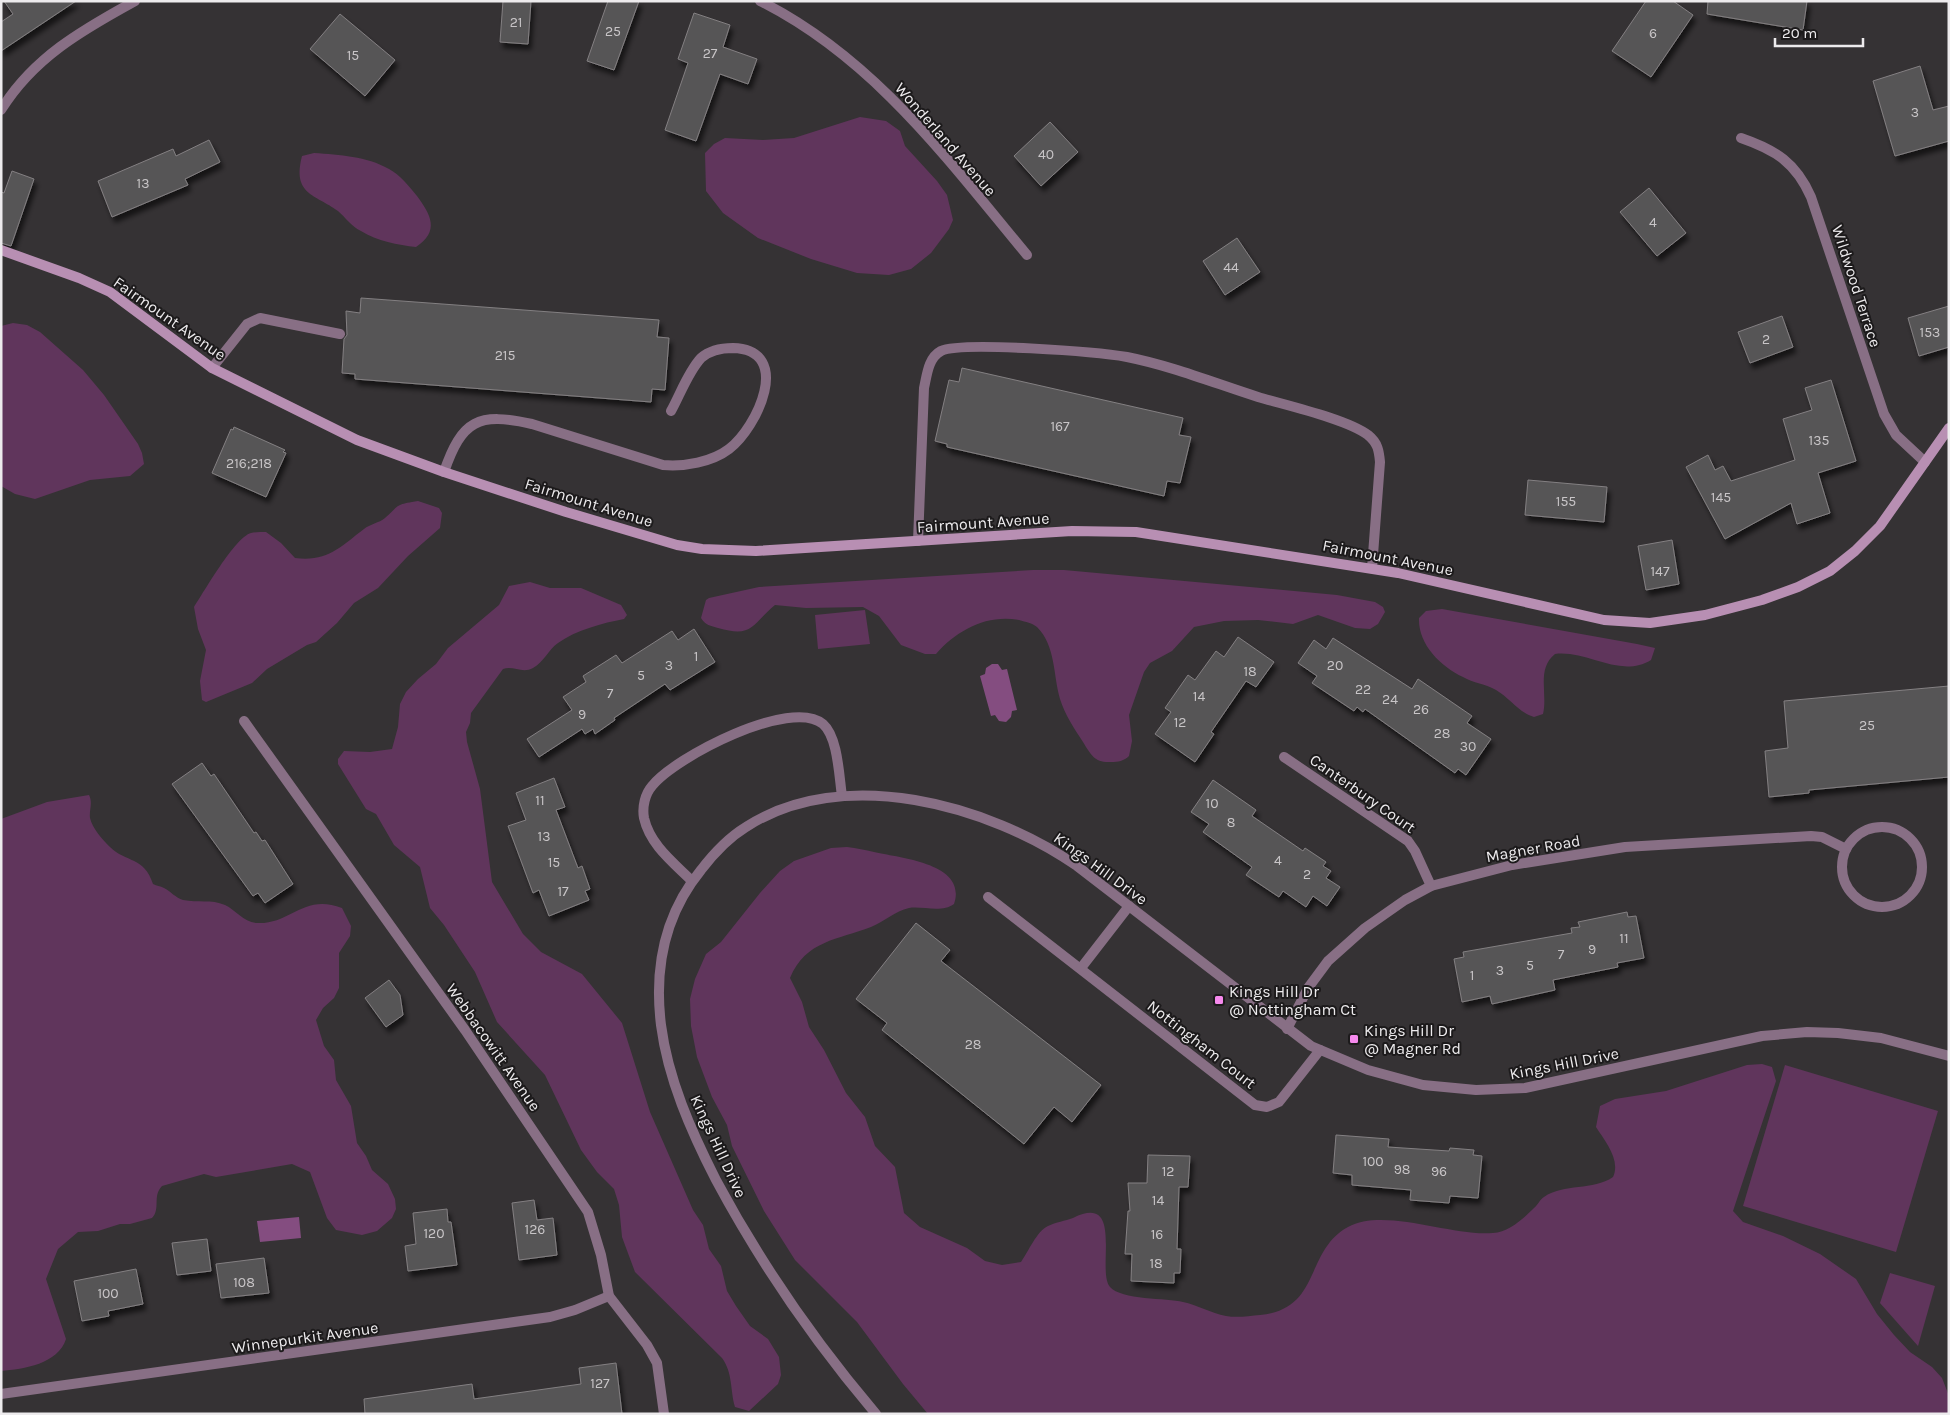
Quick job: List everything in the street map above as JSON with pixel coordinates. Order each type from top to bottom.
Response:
[{"type":"street","points":[[1,110],[16,86],[48,54],[100,20],[135,1]]},
{"type":"street","name":"Wonderland Avenue","points":[[760,1],[786,14],[817,35],[855,63],[875,82],[912,118],[1027,255]]},
{"type":"street","name":"Wildwood Terrace","points":[[1742,138],[1763,145],[1782,157],[1794,167],[1804,181],[1884,414],[1896,435],[1925,462]]},
{"type":"street","name":"Fairmount Avenue","points":[[1,250],[79,278],[110,292],[212,368],[357,440],[444,472],[628,531],[702,549],[756,551],[1072,531],[1136,532],[1372,568],[1619,623],[1650,623],[1705,615],[1762,600],[1804,584],[1830,571],[1856,551],[1880,526],[1949,428]]},
{"type":"street","points":[[212,368],[247,324],[260,318],[340,334]]},
{"type":"street","points":[[444,472],[452,449],[460,434],[476,423],[497,420],[511,420],[532,424],[663,465],[684,465],[716,456],[730,448],[754,416],[766,384],[764,365],[749,350],[729,348],[713,350],[700,359],[671,411]]},
{"type":"street","points":[[918,541],[924,388],[930,363],[942,351],[964,348],[1056,351],[1124,357],[1175,369],[1354,428],[1373,440],[1379,452],[1380,462],[1372,568]]},
{"type":"street","points":[[692,881],[653,840],[647,826],[644,810],[647,794],[656,781],[697,752],[727,738],[776,720],[791,717],[813,718],[821,722],[830,732],[837,757],[842,796]]},
{"type":"street","name":"Webbacowitt Avenue","points":[[244,721],[465,1030],[579,1197],[588,1212],[595,1231],[609,1296],[653,1355],[658,1368],[664,1414]]},
{"type":"street","name":"Canterbury Court","points":[[1284,757],[1408,841],[1415,851],[1431,886]]},
{"type":"street","name":"Kings Hill Drive","points":[[876,1414],[810,1331],[768,1270],[726,1198],[683,1107],[663,1036],[658,990],[660,962],[666,933],[692,881],[720,848],[749,825],[789,806],[812,800],[842,796],[879,796],[951,808],[998,824],[1062,855],[1287,1029],[1320,1050],[1368,1070],[1404,1081],[1442,1088],[1508,1090],[1540,1086],[1735,1041],[1789,1033],[1824,1032],[1867,1036],[1901,1042],[1949,1056]]},
{"type":"street","points":[[1888,827],[1900,832],[1912,840],[1919,852],[1922,866],[1917,886],[1909,897],[1897,905],[1877,907],[1863,903],[1852,894],[1845,882],[1842,862],[1846,849],[1855,837],[1873,828],[1888,827]]},
{"type":"street","name":"Magner Road","points":[[1287,1029],[1308,988],[1333,956],[1385,913],[1431,886],[1512,865],[1625,848],[1811,836],[1822,837],[1846,849]]},
{"type":"street","name":"Nottingham Court","points":[[988,897],[1252,1102],[1262,1107],[1272,1106],[1279,1102],[1320,1050]]},
{"type":"street","points":[[1081,968],[1129,906]]},
{"type":"street","name":"Winnepurkit Avenue","points":[[1,1394],[550,1317],[576,1310],[609,1296]]},
{"type":"shaded area","points":[[860,117],[886,121],[900,131],[905,146],[937,181],[947,195],[953,220],[949,229],[931,253],[911,269],[889,275],[857,273],[811,259],[758,238],[723,213],[706,191],[705,153],[714,144],[725,138],[763,140],[794,138]]},
{"type":"shaded area","points":[[314,153],[371,161],[393,171],[411,188],[429,216],[431,229],[424,241],[416,247],[381,240],[355,227],[338,211],[308,192],[300,179],[302,156]]},
{"type":"shaded area","points":[[13,323],[27,325],[40,332],[83,370],[104,395],[138,444],[142,453],[144,464],[130,476],[90,480],[35,499],[15,494],[1,486],[1,326]]},
{"type":"shaded area","points":[[418,501],[439,508],[442,513],[440,528],[408,556],[378,588],[354,603],[337,623],[316,642],[307,645],[267,669],[252,683],[206,702],[202,700],[200,681],[206,650],[198,629],[194,607],[229,554],[244,537],[251,533],[266,532],[281,543],[295,558],[316,558],[333,552],[366,527],[383,520],[398,506]]},
{"type":"shaded area","points":[[1033,570],[1064,570],[1337,595],[1375,602],[1383,607],[1385,612],[1378,624],[1370,629],[1355,628],[1318,615],[1293,624],[1258,620],[1224,621],[1194,627],[1172,651],[1150,663],[1144,672],[1129,715],[1132,741],[1129,756],[1121,761],[1111,762],[1097,760],[1088,751],[1064,711],[1048,643],[1033,624],[1007,619],[995,619],[984,622],[963,631],[944,645],[936,654],[925,654],[901,645],[879,616],[863,607],[806,608],[775,605],[751,628],[738,631],[711,626],[701,618],[706,600],[709,598],[759,587]]},
{"type":"shaded area","points":[[530,582],[550,588],[581,588],[621,605],[627,615],[624,619],[590,628],[565,638],[540,663],[529,670],[503,669],[471,713],[470,723],[466,732],[467,742],[480,789],[492,882],[523,934],[541,952],[582,974],[622,1023],[650,1112],[693,1210],[703,1225],[709,1249],[721,1266],[727,1291],[750,1326],[768,1339],[779,1357],[781,1375],[778,1384],[749,1411],[735,1407],[730,1376],[722,1358],[635,1272],[622,1237],[619,1205],[614,1189],[597,1172],[581,1150],[545,1075],[497,1022],[475,972],[444,925],[430,908],[420,867],[394,845],[376,814],[366,809],[338,764],[338,759],[344,751],[370,752],[392,749],[398,727],[400,704],[406,692],[436,664],[448,648],[499,605],[509,586]]},
{"type":"shaded area","points":[[1442,609],[1655,648],[1651,660],[1628,667],[1580,656],[1555,654],[1549,660],[1544,674],[1543,714],[1534,717],[1523,712],[1496,690],[1467,679],[1446,667],[1432,653],[1422,637],[1419,618],[1426,611]]},
{"type":"shaded area","points":[[865,610],[870,644],[818,649],[815,615]]},
{"type":"shaded area","points":[[992,664],[998,664],[1002,670],[1007,669],[1017,710],[1012,711],[1011,717],[1006,722],[999,721],[995,715],[991,716],[980,676],[985,674],[986,668]]},
{"type":"shaded area","points":[[89,795],[91,801],[91,822],[104,841],[116,852],[140,864],[149,875],[153,884],[164,888],[180,899],[220,903],[229,907],[248,921],[258,923],[280,919],[307,906],[317,904],[329,904],[342,908],[351,926],[350,936],[339,953],[339,988],[334,998],[323,1008],[316,1020],[324,1046],[334,1060],[336,1080],[351,1106],[357,1143],[366,1156],[372,1170],[388,1184],[395,1199],[396,1209],[392,1218],[377,1231],[362,1235],[336,1230],[327,1218],[310,1172],[292,1164],[216,1177],[204,1174],[162,1186],[157,1194],[156,1211],[152,1218],[130,1224],[120,1224],[98,1231],[78,1232],[58,1249],[46,1279],[66,1339],[56,1354],[48,1360],[30,1367],[1,1371],[1,819],[47,802]]},
{"type":"shaded area","points":[[847,847],[914,860],[941,871],[951,879],[956,890],[954,904],[944,908],[904,909],[871,927],[824,943],[805,956],[797,965],[790,978],[802,1002],[809,1027],[824,1050],[846,1093],[865,1117],[875,1146],[895,1167],[904,1213],[920,1227],[967,1248],[985,1261],[1002,1265],[1021,1262],[1036,1237],[1048,1226],[1089,1213],[1099,1216],[1104,1224],[1107,1278],[1110,1287],[1116,1291],[1134,1296],[1183,1302],[1230,1317],[1260,1315],[1280,1310],[1294,1302],[1311,1278],[1324,1250],[1334,1237],[1348,1227],[1363,1222],[1380,1220],[1399,1221],[1477,1233],[1493,1233],[1505,1230],[1521,1220],[1543,1198],[1552,1193],[1597,1184],[1613,1177],[1615,1171],[1614,1157],[1596,1127],[1600,1106],[1615,1099],[1666,1091],[1747,1065],[1762,1064],[1772,1067],[1776,1081],[1733,1211],[1743,1222],[1783,1236],[1820,1254],[1856,1279],[1877,1314],[1894,1335],[1910,1352],[1932,1367],[1942,1378],[1949,1396],[1949,1414],[928,1414],[857,1322],[795,1260],[764,1211],[732,1146],[727,1125],[712,1097],[697,1057],[691,1026],[690,999],[695,979],[706,954],[721,942],[780,871],[794,861],[831,848]]},
{"type":"shaded area","points":[[1785,1065],[1938,1111],[1896,1252],[1743,1206]]},
{"type":"shaded area","points":[[299,1217],[301,1238],[260,1242],[257,1221]]},
{"type":"shaded area","points":[[1890,1273],[1935,1286],[1918,1346],[1880,1303]]},
{"type":"building","points":[[4,1],[76,1],[1,51],[1,22],[13,14]]},
{"type":"building","points":[[503,1],[531,1],[528,44],[500,42]]},
{"type":"building","points":[[608,1],[639,1],[614,70],[587,61]]},
{"type":"building","points":[[1646,1],[1673,1],[1693,15],[1651,77],[1612,51]]},
{"type":"building","points":[[1708,1],[1807,1],[1803,30],[1707,14]]},
{"type":"building","points":[[694,13],[730,25],[723,47],[757,59],[748,84],[720,74],[696,141],[665,130],[688,63],[678,59]]},
{"type":"building","points":[[340,14],[395,60],[365,96],[310,49]]},
{"type":"building","points":[[1920,66],[1933,110],[1949,106],[1949,141],[1895,156],[1873,81]]},
{"type":"building","points":[[1050,122],[1078,152],[1041,186],[1014,156]]},
{"type":"building","points":[[209,140],[220,162],[185,179],[188,185],[112,217],[98,181],[173,149],[176,156]]},
{"type":"building","points":[[12,171],[34,179],[11,246],[1,243],[1,192],[4,193]]},
{"type":"building","points":[[1649,188],[1686,233],[1657,256],[1620,212]]},
{"type":"building","points":[[1237,238],[1260,272],[1225,295],[1203,261]]},
{"type":"building","points":[[361,298],[659,320],[657,337],[669,338],[665,390],[652,389],[651,402],[355,379],[355,374],[342,373],[344,339],[347,335],[346,311],[360,313]]},
{"type":"building","points":[[1949,306],[1949,347],[1919,356],[1908,318]]},
{"type":"building","points":[[1782,316],[1793,347],[1750,363],[1738,332]]},
{"type":"building","points":[[962,368],[1183,418],[1179,435],[1191,437],[1180,483],[1167,481],[1164,496],[947,447],[947,444],[935,441],[949,380],[959,382]]},
{"type":"building","points":[[1831,380],[1856,461],[1818,473],[1830,513],[1797,524],[1791,503],[1725,539],[1686,467],[1708,455],[1715,470],[1723,466],[1731,481],[1795,460],[1783,419],[1812,410],[1805,388]]},
{"type":"building","points":[[234,427],[285,450],[283,452],[286,453],[266,497],[212,473],[231,429],[233,430]]},
{"type":"building","points":[[1528,480],[1607,487],[1604,522],[1525,515]]},
{"type":"building","points":[[1672,540],[1679,584],[1646,590],[1638,546]]},
{"type":"building","points":[[694,629],[715,662],[670,690],[665,684],[614,718],[615,720],[595,734],[593,729],[585,734],[582,729],[539,757],[527,739],[572,710],[563,697],[586,682],[583,676],[616,655],[622,663],[672,631],[678,640]]},
{"type":"building","points":[[1238,637],[1274,662],[1256,687],[1246,681],[1211,732],[1214,734],[1195,762],[1155,734],[1171,712],[1165,708],[1188,675],[1195,680],[1216,651],[1224,657]]},
{"type":"building","points":[[1333,638],[1412,689],[1418,679],[1472,716],[1467,723],[1491,739],[1466,775],[1458,769],[1455,773],[1365,709],[1363,712],[1357,707],[1354,711],[1312,683],[1317,676],[1298,663],[1314,640],[1326,649]]},
{"type":"building","points":[[1949,686],[1949,777],[1809,790],[1809,793],[1769,797],[1765,751],[1788,748],[1784,701]]},
{"type":"building","points":[[202,763],[211,776],[214,774],[254,833],[256,832],[262,841],[265,840],[293,884],[265,903],[258,893],[253,896],[172,784]]},
{"type":"building","points":[[554,778],[565,807],[556,810],[578,868],[582,866],[590,889],[585,891],[589,900],[549,916],[539,890],[533,893],[508,826],[526,820],[516,793]]},
{"type":"building","points":[[1213,780],[1256,810],[1252,816],[1303,851],[1305,848],[1326,862],[1323,866],[1331,871],[1326,878],[1340,887],[1327,906],[1313,896],[1306,907],[1283,891],[1279,897],[1246,875],[1252,867],[1203,832],[1209,824],[1191,812]]},
{"type":"building","points":[[1627,912],[1628,917],[1636,916],[1644,958],[1617,963],[1618,967],[1553,980],[1555,990],[1492,1004],[1490,996],[1462,1002],[1454,959],[1464,957],[1463,952],[1572,933],[1571,928],[1580,927],[1578,922]]},
{"type":"building","points":[[916,923],[950,950],[941,961],[1101,1085],[1072,1122],[1054,1107],[1024,1144],[882,1030],[887,1023],[856,999]]},
{"type":"building","points":[[389,980],[400,995],[403,1015],[386,1027],[365,998]]},
{"type":"building","points":[[1336,1135],[1389,1139],[1388,1147],[1449,1151],[1450,1148],[1474,1150],[1473,1155],[1482,1156],[1478,1198],[1450,1196],[1449,1203],[1410,1200],[1411,1190],[1352,1185],[1352,1175],[1333,1173]]},
{"type":"building","points":[[1148,1155],[1190,1156],[1188,1187],[1179,1187],[1177,1249],[1181,1249],[1180,1273],[1174,1273],[1174,1283],[1131,1281],[1132,1254],[1125,1254],[1128,1211],[1130,1211],[1128,1183],[1147,1183]]},
{"type":"building","points":[[534,1200],[537,1220],[553,1218],[557,1255],[519,1260],[512,1203]]},
{"type":"building","points":[[447,1209],[448,1222],[451,1222],[457,1265],[408,1271],[405,1246],[416,1244],[413,1213]]},
{"type":"building","points":[[207,1239],[211,1271],[177,1275],[172,1243]]},
{"type":"building","points":[[264,1258],[269,1293],[221,1298],[216,1264]]},
{"type":"building","points":[[136,1269],[143,1304],[108,1311],[109,1316],[82,1321],[74,1281]]},
{"type":"building","points":[[616,1363],[622,1414],[365,1414],[364,1399],[472,1384],[474,1399],[581,1384],[579,1368]]},
{"type":"place","name":"Kings Hill Dr @ Nottingham Ct","points":[[1219,1000]]},
{"type":"place","name":"Kings Hill Dr @ Magner Rd","points":[[1354,1039]]}]
